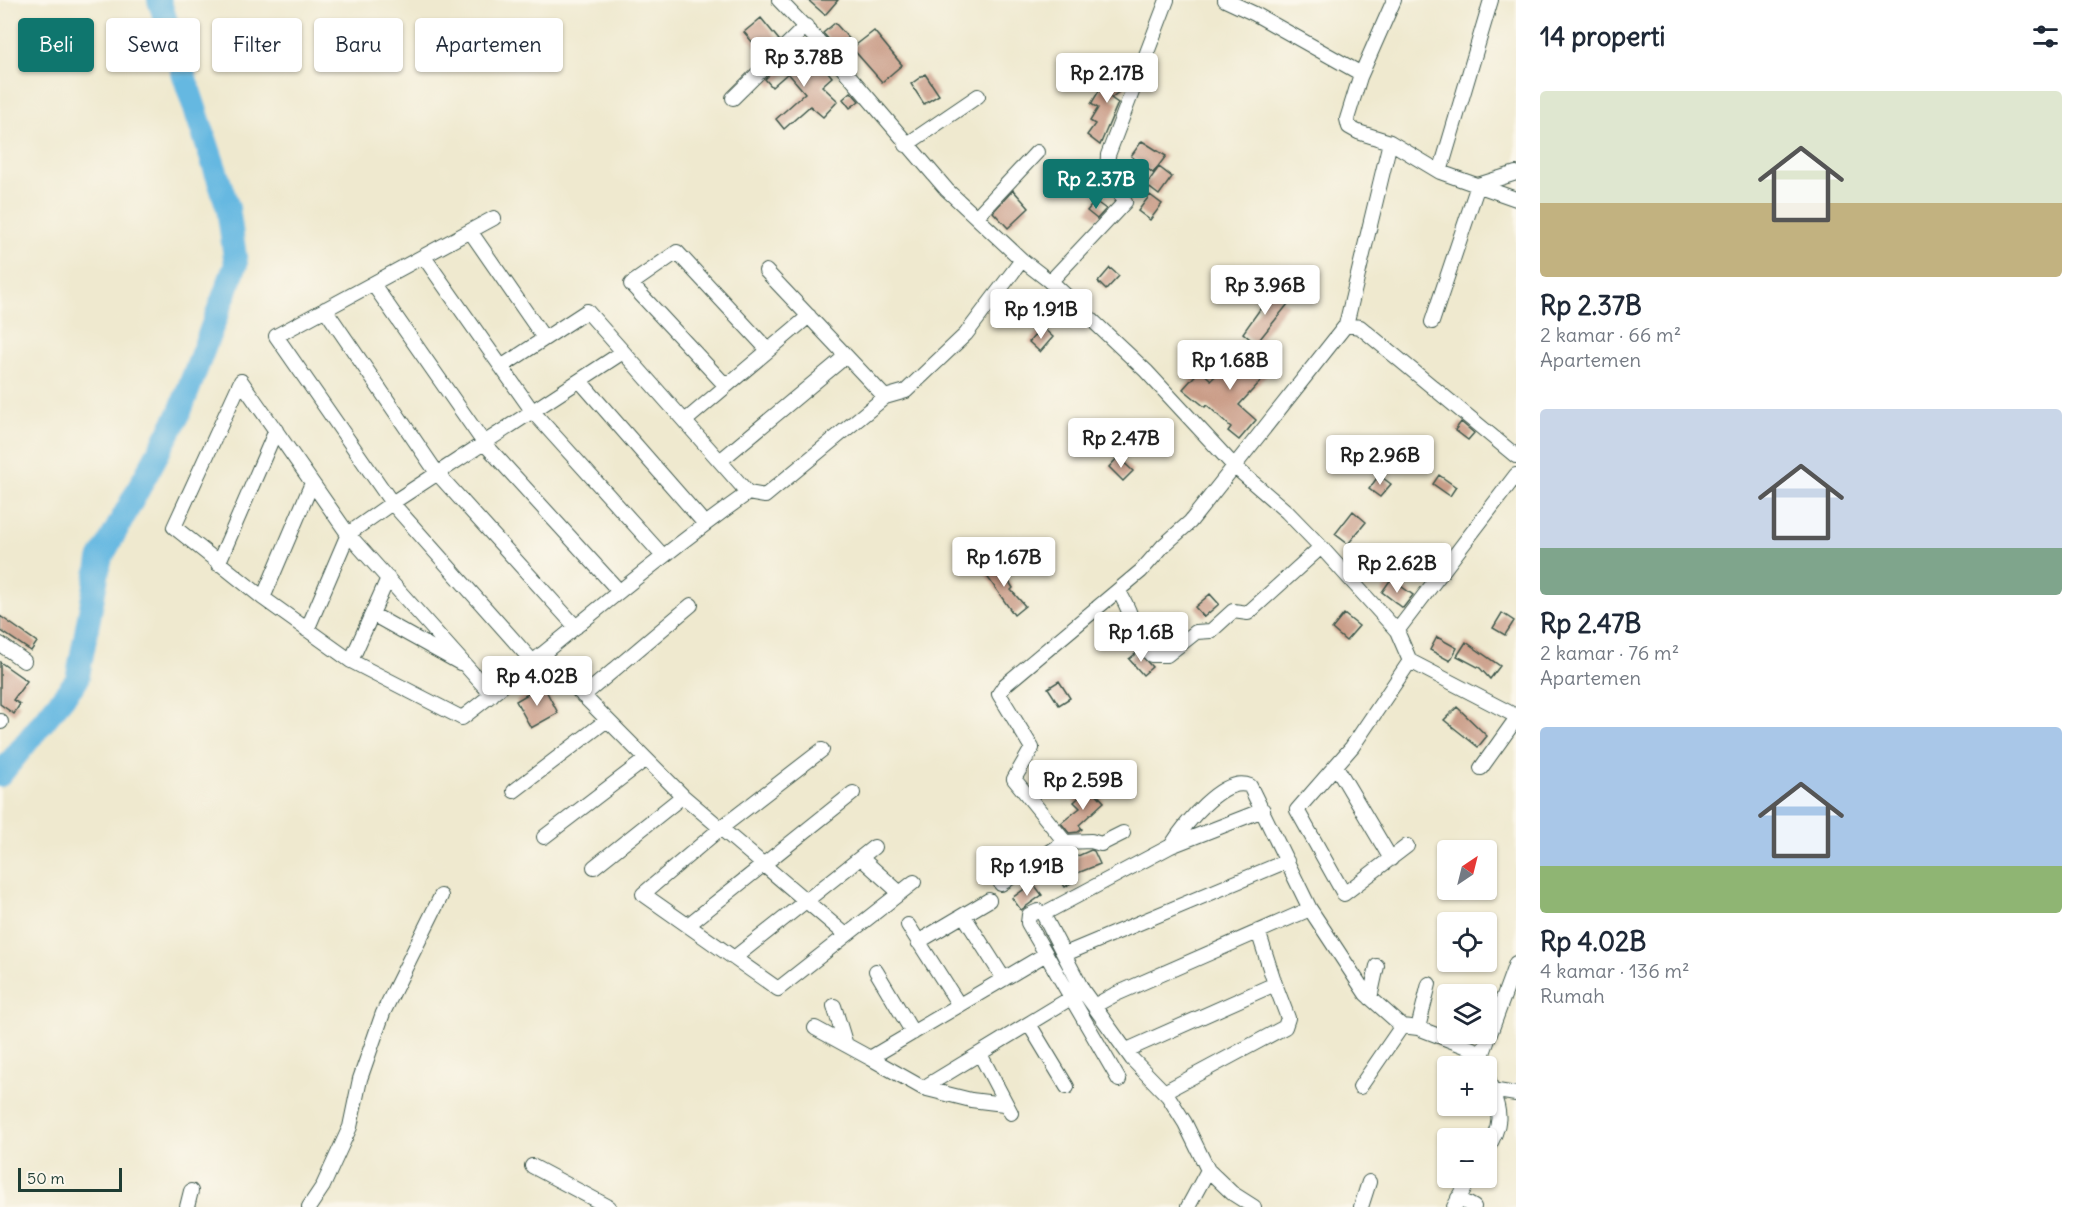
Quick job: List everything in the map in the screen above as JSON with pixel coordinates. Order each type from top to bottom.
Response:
[{"type":"street","points":[[779,0],[806,26],[947,190],[1146,371],[1235,467],[1287,512],[1321,547],[1397,631],[1410,661],[1516,718],[1482,768]]},
{"type":"street","points":[[1050,282],[1125,202],[1107,172],[1109,150],[1167,0]]},
{"type":"street","points":[[1225,0],[1354,68],[1360,76]]},
{"type":"street","points":[[1394,0],[1360,76],[1347,119],[1349,127],[1390,142],[1440,172],[1516,199]]},
{"type":"street","points":[[1440,172],[1491,0]]},
{"type":"street","points":[[733,98],[806,26]]},
{"type":"street","points":[[906,145],[978,96]]},
{"type":"street","points":[[1065,842],[1014,779],[1032,748],[999,694],[1018,672],[1142,572],[1163,546],[1190,522],[1346,325],[1390,142]]},
{"type":"street","points":[[977,216],[1037,152]]},
{"type":"street","points":[[1478,185],[1516,173]]},
{"type":"street","points":[[1432,322],[1478,185]]},
{"type":"street","points":[[494,218],[276,336],[392,502],[538,658],[583,696],[682,796],[846,935]]},
{"type":"street","points":[[470,231],[544,338]]},
{"type":"street","points":[[726,386],[631,284],[677,252],[768,351]]},
{"type":"street","points":[[424,257],[533,412],[663,556]]},
{"type":"street","points":[[501,367],[587,311],[748,493],[765,496],[885,397],[906,391],[966,334],[1022,260]]},
{"type":"street","points":[[766,271],[885,397]]},
{"type":"street","points":[[374,284],[483,443],[619,591]]},
{"type":"street","points":[[324,309],[437,473],[576,627]]},
{"type":"street","points":[[685,422],[808,316]]},
{"type":"street","points":[[1346,325],[1360,327],[1516,456]]},
{"type":"street","points":[[306,630],[348,534],[392,502],[623,352]]},
{"type":"street","points":[[720,461],[846,356]]},
{"type":"street","points":[[492,695],[348,534],[241,381],[174,527],[218,564],[351,661],[462,718],[492,695],[538,658],[663,556],[748,493]]},
{"type":"street","points":[[580,381],[705,524]]},
{"type":"street","points":[[218,564],[276,430]]},
{"type":"street","points":[[1397,631],[1516,475]]},
{"type":"street","points":[[263,598],[312,483]]},
{"type":"street","points":[[1118,591],[1127,603],[1133,629],[1142,645],[1151,655],[1167,655],[1196,632],[1211,631],[1233,611],[1248,613],[1321,547]]},
{"type":"street","points":[[351,661],[388,578]]},
{"type":"street","points":[[583,696],[691,605]]},
{"type":"street","points":[[372,614],[469,668]]},
{"type":"street","points":[[0,644],[24,661]]},
{"type":"street","points":[[1407,846],[1344,894],[1297,810],[1352,747],[1410,661]]},
{"type":"street","points":[[514,791],[607,720]]},
{"type":"street","points":[[822,750],[721,828],[643,894],[778,989],[914,882]]},
{"type":"street","points":[[544,837],[646,759]]},
{"type":"street","points":[[1336,766],[1391,859]]},
{"type":"street","points":[[1171,846],[1190,820],[1212,799],[1233,785],[1242,783],[1250,786],[1310,909],[1370,998],[1402,1026],[1418,1028],[1472,1056]]},
{"type":"street","points":[[688,926],[853,793]]},
{"type":"street","points":[[594,867],[682,796]]},
{"type":"street","points":[[1254,1207],[1232,1193],[1208,1170],[1185,1123],[1164,1092],[1127,1050],[1094,1006],[1077,994],[1046,954],[1028,923],[1033,913],[1042,914],[1171,846],[1263,810]]},
{"type":"street","points":[[1001,884],[1065,842],[1091,841],[1101,844],[1123,833]]},
{"type":"street","points":[[734,958],[874,847]]},
{"type":"street","points":[[861,858],[900,893]]},
{"type":"street","points":[[1065,954],[1287,861]]},
{"type":"street","points":[[309,1207],[323,1186],[350,1127],[360,1078],[383,1013],[441,896]]},
{"type":"street","points":[[918,942],[989,900]]},
{"type":"street","points":[[1094,1006],[1310,909]]},
{"type":"street","points":[[1042,914],[1065,954],[1077,994],[1119,1080]]},
{"type":"street","points":[[964,916],[1004,979]]},
{"type":"street","points":[[908,925],[959,1005]]},
{"type":"street","points":[[1164,1092],[1286,1027],[1288,1018],[1258,931]]},
{"type":"street","points":[[870,1058],[1046,954]]},
{"type":"street","points":[[1487,1056],[1516,963]]},
{"type":"street","points":[[1370,998],[1377,966]]},
{"type":"street","points":[[876,971],[913,1033]]},
{"type":"street","points":[[1127,1050],[1275,984]]},
{"type":"street","points":[[1418,1028],[1429,984]]},
{"type":"street","points":[[923,1088],[1077,994]]},
{"type":"street","points":[[834,1006],[846,1045]]},
{"type":"street","points":[[1029,1024],[1067,1087]]},
{"type":"street","points":[[1360,1087],[1402,1026]]},
{"type":"street","points":[[815,1029],[923,1088],[1008,1108],[980,1054]]},
{"type":"street","points":[[1497,1091],[1516,1094]]},
{"type":"street","points":[[1497,1111],[1500,1121],[1497,1134]]},
{"type":"street","points":[[532,1166],[609,1207]]},
{"type":"street","points":[[1188,1207],[1208,1170]]},
{"type":"street","points":[[1361,1207],[1369,1182]]},
{"type":"street","points":[[1464,1188],[1456,1203],[1474,1207]]},
{"type":"street","points":[[187,1207],[191,1191]]},
{"type":"building","points":[[808,0],[838,0],[825,15]]},
{"type":"building","points":[[761,18],[779,40],[763,55],[744,32]]},
{"type":"building","points":[[835,23],[853,43],[841,53],[823,33]]},
{"type":"building","points":[[874,31],[902,65],[882,82],[852,48]]},
{"type":"building","points":[[794,51],[810,69],[819,61],[832,77],[822,86],[838,101],[823,117],[810,106],[784,129],[776,119],[805,93],[788,73],[772,87],[765,79]]},
{"type":"building","points":[[1122,66],[1129,75],[1124,88],[1111,98],[1118,103],[1100,145],[1087,135],[1095,124],[1090,121],[1098,108],[1091,104],[1108,76]]},
{"type":"building","points":[[925,74],[939,95],[924,104],[911,84]]},
{"type":"building","points":[[851,92],[859,101],[850,108],[843,99]]},
{"type":"building","points":[[1142,141],[1166,156],[1153,173],[1131,156]]},
{"type":"building","points":[[1159,167],[1172,177],[1159,195],[1146,185]]},
{"type":"building","points":[[1013,190],[1029,208],[1008,228],[993,212]]},
{"type":"building","points":[[1150,195],[1162,204],[1150,220],[1138,211]]},
{"type":"building","points":[[1095,201],[1106,209],[1097,219],[1087,211]]},
{"type":"building","points":[[1110,268],[1119,276],[1106,290],[1098,282]]},
{"type":"building","points":[[1268,289],[1288,304],[1256,344],[1243,333],[1263,305],[1258,302]]},
{"type":"building","points":[[1042,327],[1053,337],[1040,352],[1029,342]]},
{"type":"building","points":[[1245,348],[1269,372],[1239,405],[1256,420],[1239,440],[1228,431],[1231,427],[1207,405],[1205,407],[1183,389],[1200,370],[1211,380]]},
{"type":"building","points":[[1461,422],[1474,433],[1468,440],[1455,430]]},
{"type":"building","points":[[1118,457],[1133,471],[1123,481],[1109,467]]},
{"type":"building","points":[[1379,475],[1391,484],[1380,497],[1369,489]]},
{"type":"building","points":[[1439,475],[1456,487],[1450,496],[1433,484]]},
{"type":"building","points":[[1353,511],[1366,522],[1348,544],[1335,534]]},
{"type":"building","points":[[997,563],[1013,588],[1011,590],[1025,606],[1014,615],[984,572]]},
{"type":"building","points":[[1391,579],[1413,595],[1403,608],[1382,592]]},
{"type":"building","points":[[1210,594],[1219,604],[1204,617],[1195,607]]},
{"type":"building","points":[[1502,613],[1514,621],[1505,635],[1493,628]]},
{"type":"building","points":[[1344,614],[1359,626],[1346,641],[1332,629]]},
{"type":"building","points":[[0,616],[37,642],[31,651],[0,630]]},
{"type":"building","points":[[1437,637],[1457,648],[1450,661],[1430,650]]},
{"type":"building","points":[[1466,642],[1500,666],[1490,679],[1480,668],[1457,656]]},
{"type":"building","points":[[1138,652],[1152,667],[1143,675],[1129,659]]},
{"type":"building","points":[[0,662],[27,681],[13,700],[20,704],[14,714],[0,704]]},
{"type":"building","points":[[1059,681],[1070,698],[1059,705],[1048,688]]},
{"type":"building","points":[[543,685],[558,713],[531,728],[516,701]]},
{"type":"building","points":[[1457,707],[1487,736],[1478,747],[1444,720]]},
{"type":"building","points":[[1090,787],[1104,802],[1079,825],[1082,829],[1069,833],[1061,823],[1080,808],[1074,802]]},
{"type":"building","points":[[1091,850],[1094,851],[1100,864],[1075,874],[1078,878],[1065,887],[1051,868]]},
{"type":"building","points":[[1033,883],[1042,895],[1021,910],[1012,898]]},
{"type":"waterway","points":[[0,775],[77,680],[100,560],[179,414],[236,264],[228,208],[159,0]]}]
